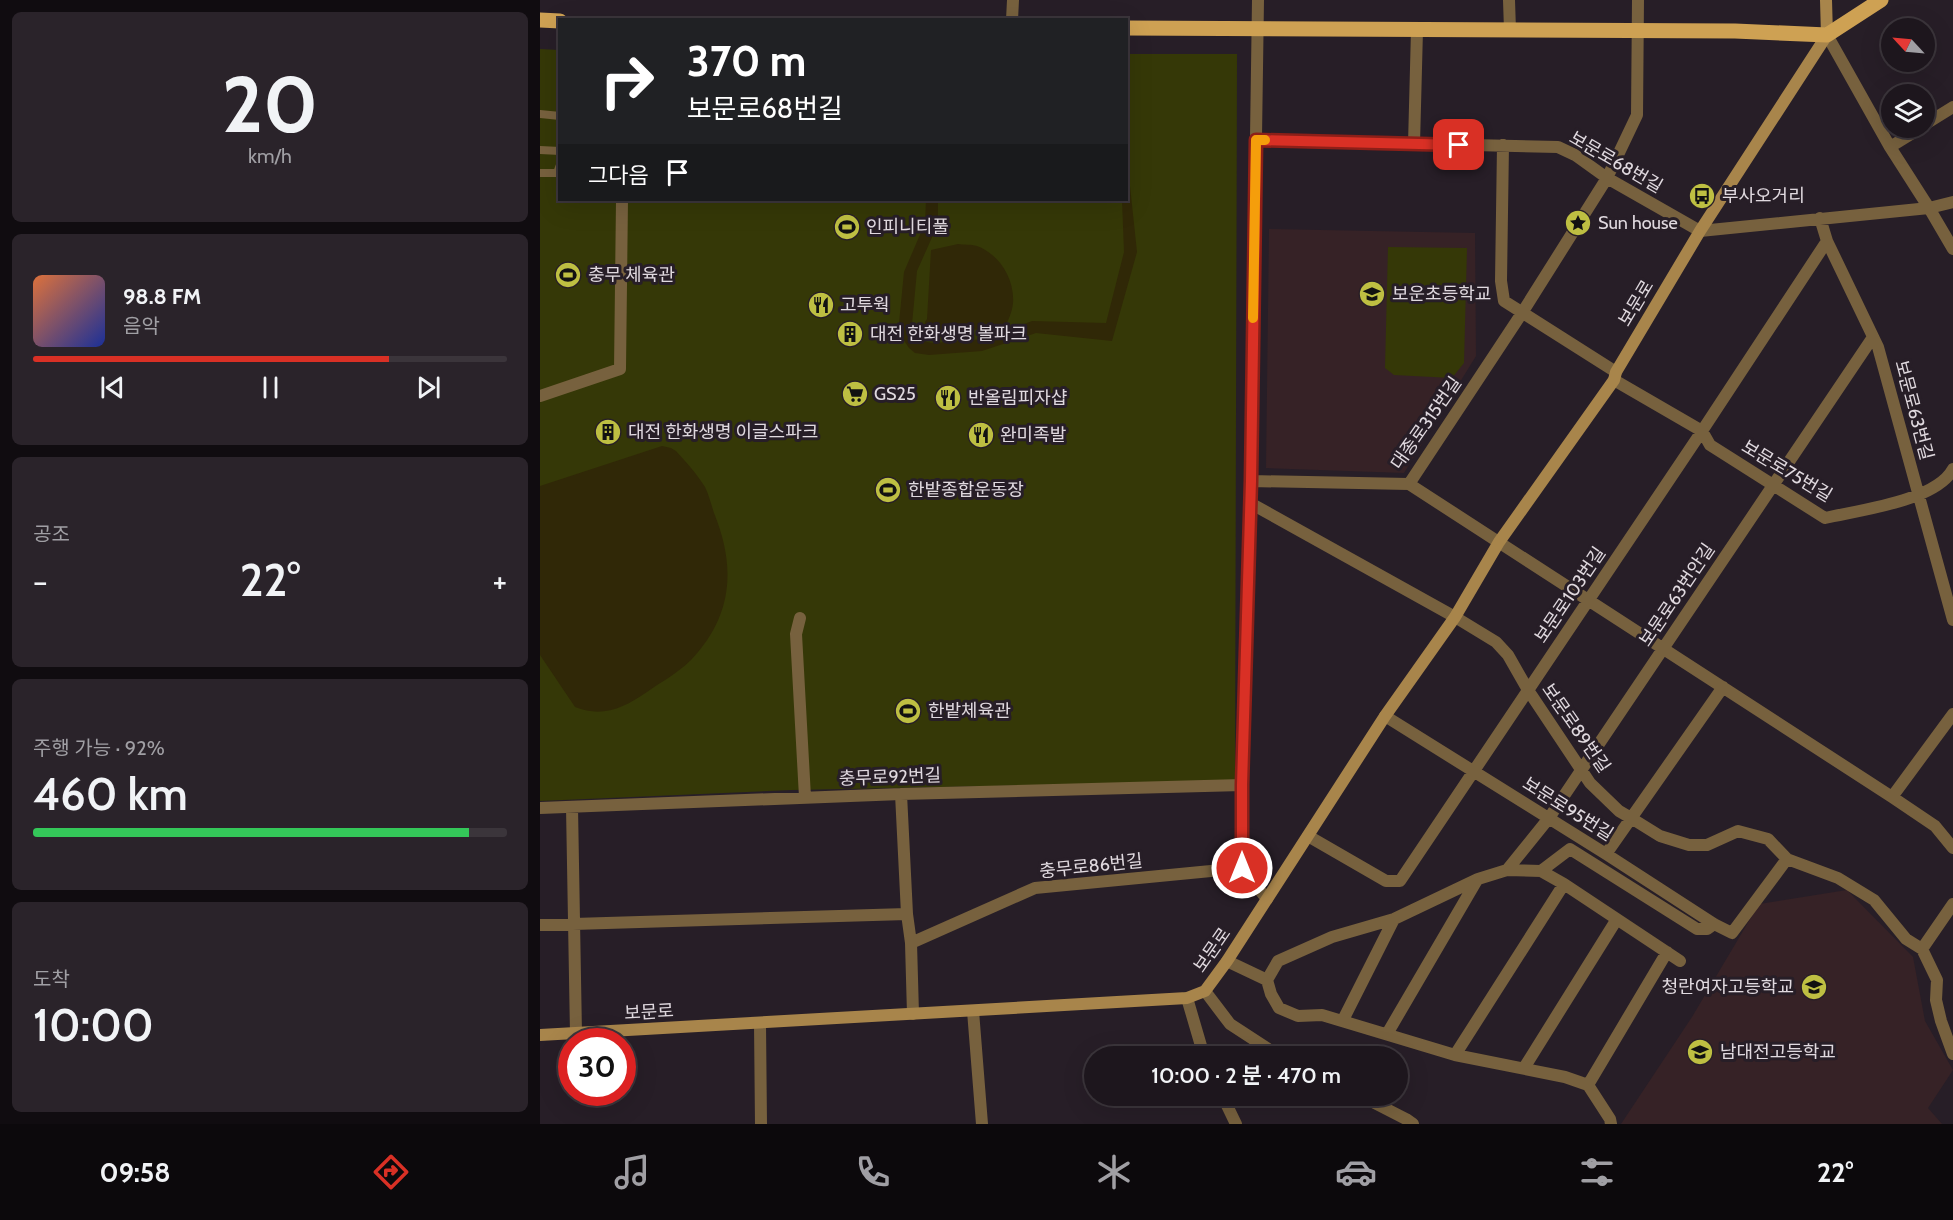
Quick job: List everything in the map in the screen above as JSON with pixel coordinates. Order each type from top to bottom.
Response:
[{"type":"main road","points":[[1826,0],[1827,35]]},
{"type":"main road","points":[[1128,28],[1735,31],[1827,35],[1881,0]]},
{"type":"main road","points":[[540,20],[558,21]]},
{"type":"main road","name":"보문로","points":[[636,1030],[1187,998],[1205,991],[1227,961],[1385,716],[1455,617],[1499,542],[1615,376],[1700,231],[1827,35]]},
{"type":"main road","name":"보문로","points":[[540,1035],[558,1034]]},
{"type":"street","points":[[1012,18],[1013,0]]},
{"type":"street","points":[[1258,0],[1251,481],[1242,785],[1242,868],[1267,899]]},
{"type":"street","points":[[1509,0],[1510,30]]},
{"type":"street","name":"대종로315번길","points":[[1251,481],[1409,484],[1522,313],[1607,178],[1637,115],[1638,0]]},
{"type":"street","points":[[1414,144],[1417,30]]},
{"type":"street","points":[[1827,35],[1890,147],[1953,249]]},
{"type":"street","points":[[1935,118],[1953,107]]},
{"type":"street","points":[[1890,147],[1904,138]]},
{"type":"street","name":"보문로68번길","points":[[1256,140],[1558,147],[1700,231]]},
{"type":"street","points":[[1503,145],[1501,281],[1504,301],[1522,313]]},
{"type":"street","points":[[540,396],[620,369],[621,201]]},
{"type":"street","points":[[1700,231],[1929,208],[1953,202]]},
{"type":"street","name":"보문로63번길","points":[[1820,218],[1827,242],[1878,347],[1953,620]]},
{"type":"street","name":"보문로103번길","points":[[1308,836],[1386,881],[1400,881],[1827,242]]},
{"type":"street","name":"보문로75번길","points":[[1522,313],[1702,431],[1710,445],[1825,518],[1919,496],[1949,478],[1953,469]]},
{"type":"street","name":"보문로63번안길","points":[[1507,870],[1549,818],[1582,770],[1872,337]]},
{"type":"street","points":[[1409,484],[1892,797],[1935,826],[1953,848]]},
{"type":"street","points":[[1250,503],[1455,617]]},
{"type":"street","name":"보문로89번길","points":[[1455,617],[1496,642],[1508,655],[1528,690],[1590,783],[1619,811],[1659,836],[1689,845],[1707,845],[1738,831],[1768,839],[1787,859],[1838,878],[1874,900],[1906,939],[1922,949],[1937,980],[1936,1000],[1953,1054]]},
{"type":"street","points":[[800,618],[796,634],[805,797]]},
{"type":"street","points":[[1606,854],[1723,687]]},
{"type":"street","points":[[1892,797],[1953,714]]},
{"type":"street","name":"보문로95번길","points":[[1385,716],[1714,924],[1732,933],[1787,859]]},
{"type":"street","name":"충무로92번길","points":[[540,808],[805,797],[1242,785]]},
{"type":"street","points":[[901,794],[907,914],[911,943],[913,1014]]},
{"type":"street","points":[[572,807],[576,1028]]},
{"type":"street","points":[[1541,871],[1570,849],[1698,929],[1707,930],[1714,924]]},
{"type":"street","name":"충무로86번길","points":[[911,943],[1035,888],[1242,868]]},
{"type":"street","points":[[1611,1124],[1588,1085],[1565,1077],[1455,1054],[1322,1015],[1298,1016],[1279,1008],[1271,994],[1267,980],[1278,961],[1332,938],[1394,919],[1478,879],[1507,870],[1541,871],[1680,960]]},
{"type":"street","points":[[1387,1034],[1478,879]]},
{"type":"street","points":[[1455,1054],[1564,884]]},
{"type":"street","points":[[1922,949],[1953,904]]},
{"type":"street","points":[[540,925],[907,914]]},
{"type":"street","points":[[1343,1020],[1394,919]]},
{"type":"street","points":[[1524,1068],[1617,919]]},
{"type":"street","points":[[1588,1085],[1667,952]]},
{"type":"street","points":[[1227,961],[1267,980]]},
{"type":"street","points":[[1205,991],[1230,1024],[1264,1046]]},
{"type":"street","points":[[1187,998],[1201,1046]]},
{"type":"street","points":[[974,1011],[982,1124]]},
{"type":"street","points":[[760,1023],[762,1124]]},
{"type":"street","points":[[1227,1106],[1236,1124]]},
{"type":"street","points":[[1381,1106],[1413,1124]]},
{"type":"lane","points":[[540,114],[558,116]]},
{"type":"lane","points":[[540,150],[558,151]]},
{"type":"lane","points":[[540,173],[557,173],[558,170]]},
{"type":"shaded area","name":"한밭종합운동장","points":[[540,49],[558,50],[558,201],[1128,201],[1128,54],[1237,54],[1235,781],[792,790],[540,801]]},
{"type":"shaded area","name":"보운초등학교","points":[[1269,229],[1475,233],[1476,356],[1404,473],[1266,468]]},
{"type":"shaded area","points":[[1388,247],[1467,248],[1464,363],[1452,378],[1394,375],[1385,368]]},
{"type":"shaded area","name":"청란여자고등학교","points":[[1847,890],[1913,957],[1925,1021],[1953,1070],[1928,1108],[1942,1124],[1621,1124],[1692,1017],[1759,904]]},
{"type":"sand","points":[[1128,184],[1137,252],[1112,341],[1036,333],[982,351],[929,355],[915,353],[901,336],[899,323],[904,272],[925,223],[926,201],[938,201],[938,224],[917,271],[912,324],[918,337],[927,342],[985,339],[1032,321],[1106,323],[1124,252],[1122,201],[1128,201]]},
{"type":"sand","points":[[958,244],[975,245],[985,250],[1004,268],[1011,285],[1013,303],[1003,330],[936,329],[930,332],[924,328],[927,319],[931,250]]},
{"type":"sand","points":[[662,446],[676,451],[708,493],[726,553],[727,572],[723,608],[705,643],[691,660],[638,698],[612,710],[594,712],[575,707],[540,655],[540,486]]},
{"type":"slow traffic","points":[[1253,318],[1256,140],[1265,140]]},
{"type":"place","name":"부사오거리","points":[[1702,196]]},
{"type":"place","name":"Sun house","points":[[1578,223]]},
{"type":"place","name":"인피니티풀","points":[[847,227]]},
{"type":"place","name":"충무 체육관","points":[[568,275]]},
{"type":"place","name":"보운초등학교","points":[[1372,294]]},
{"type":"place","name":"고투웍","points":[[821,305]]},
{"type":"place","name":"대전 한화생명 볼파크","points":[[850,334]]},
{"type":"place","name":"GS25","points":[[855,394]]},
{"type":"place","name":"반올림피자샵","points":[[948,398]]},
{"type":"place","name":"대전 한화생명 이글스파크","points":[[608,432]]},
{"type":"place","name":"완미족발","points":[[981,435]]},
{"type":"place","name":"한밭종합운동장","points":[[888,490]]},
{"type":"place","name":"한밭체육관","points":[[908,711]]},
{"type":"place","name":"청란여자고등학교","points":[[1814,987]]},
{"type":"place","name":"남대전고등학교","points":[[1700,1052]]},
{"type":"route","points":[[1242,868],[1256,140],[1459,145]]}]
